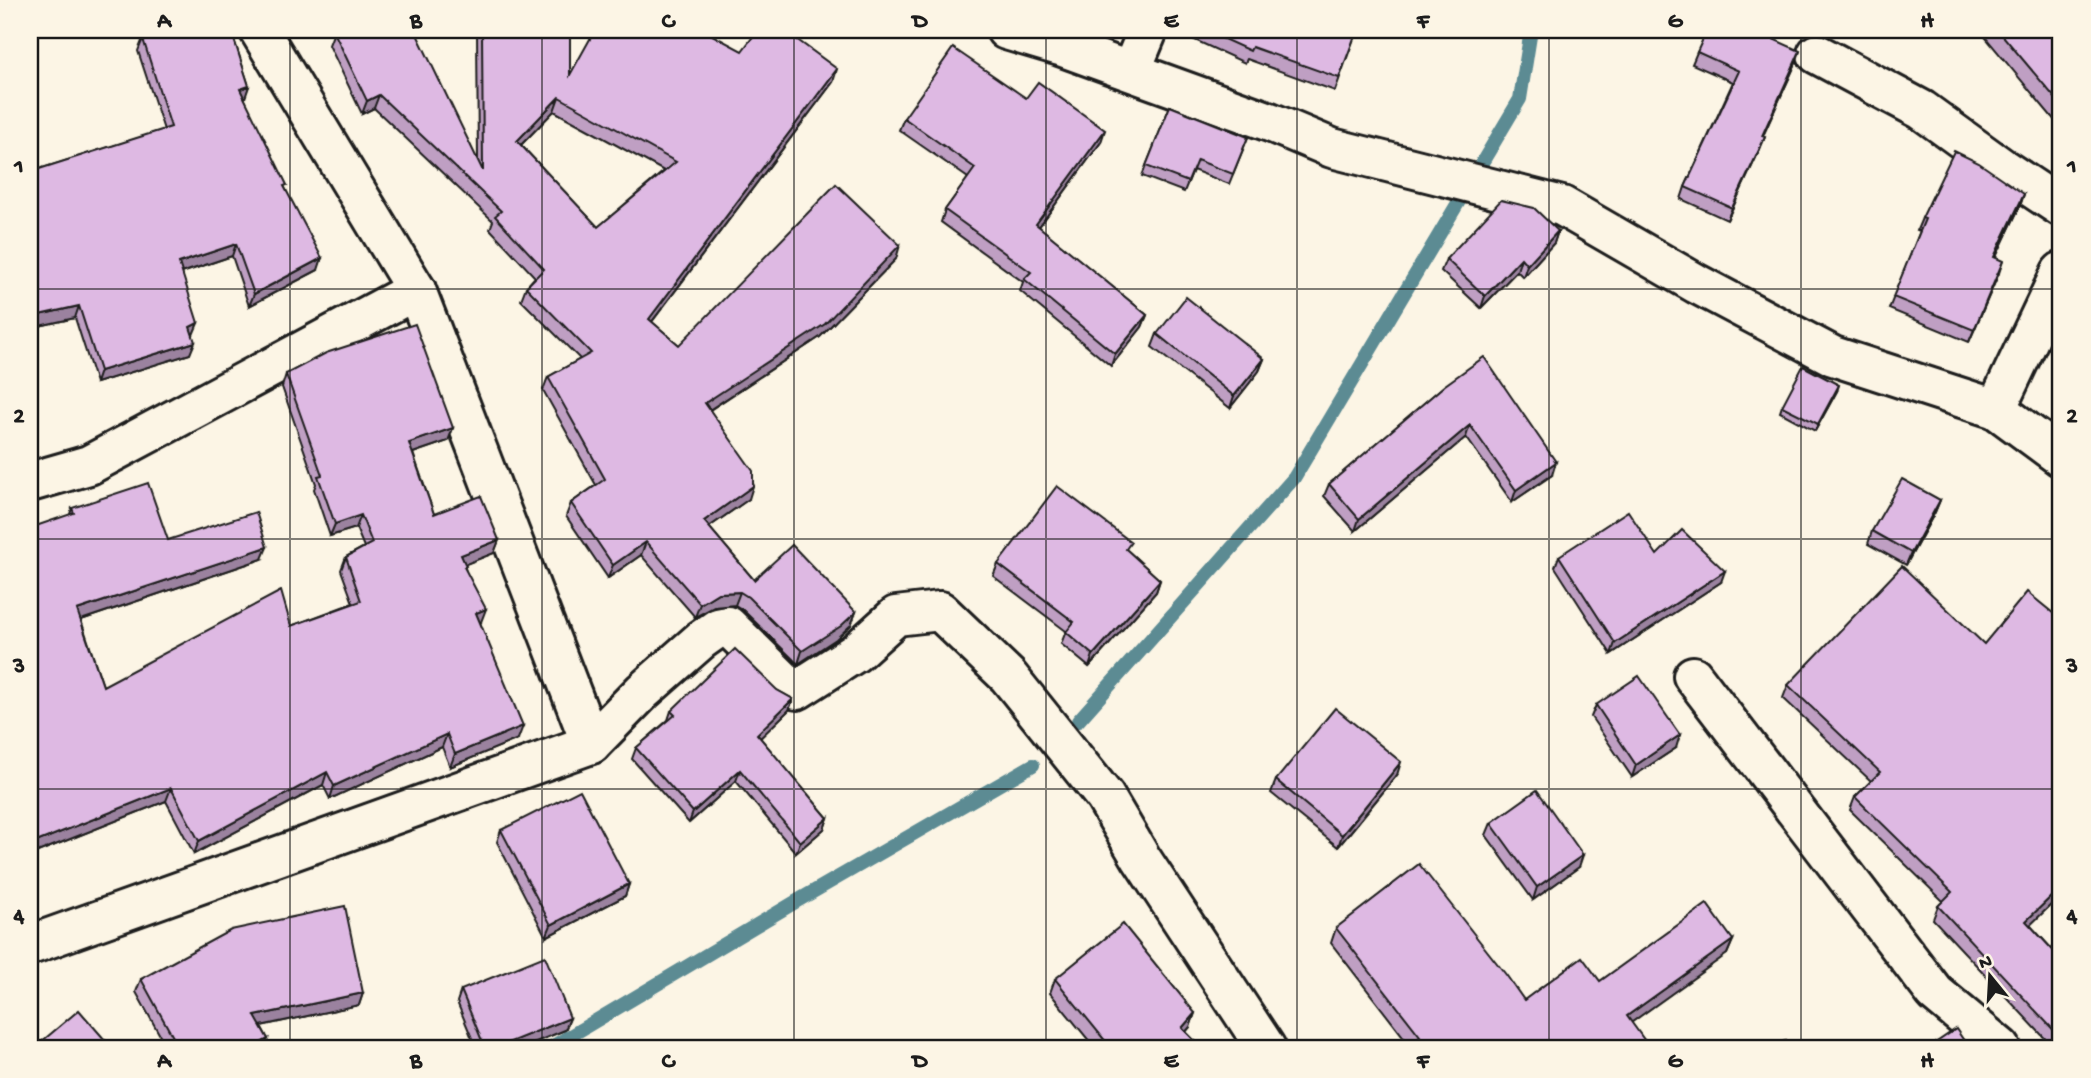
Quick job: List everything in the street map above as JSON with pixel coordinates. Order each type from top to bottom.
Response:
[{"type":"street","points":[[259,30],[416,290],[591,744]]},
{"type":"street","points":[[1006,30],[1131,71],[1332,148],[1562,206],[1697,284],[1833,356],[1996,409],[2061,457]]},
{"type":"street","points":[[1131,71],[1148,30]]},
{"type":"street","points":[[1817,54],[1922,110],[2061,207]]},
{"type":"street","points":[[1996,409],[2061,272]]},
{"type":"street","points":[[30,482],[89,464],[416,290]]},
{"type":"street","points":[[30,945],[591,744],[643,691],[718,628],[728,626],[788,685],[797,690],[855,653],[896,615],[940,611],[1009,676],[1105,797],[1141,858],[1266,1048]]},
{"type":"street","points":[[1693,676],[1935,993],[2001,1048]]},
{"type":"building","points":[[146,30],[231,30],[249,86],[240,89],[287,185],[284,186],[322,258],[254,294],[236,244],[179,263],[198,323],[190,327],[195,342],[100,371],[79,306],[30,317],[30,162],[33,171],[171,127],[143,39],[149,37]]},
{"type":"building","points":[[415,30],[483,171],[482,30],[570,30],[570,75],[595,30],[703,30],[742,51],[758,30],[784,30],[837,69],[649,319],[679,345],[836,184],[900,245],[825,324],[705,403],[753,471],[753,486],[704,521],[754,580],[792,545],[856,612],[841,626],[802,651],[740,592],[718,593],[700,604],[646,542],[613,565],[571,503],[605,479],[548,377],[591,353],[526,287],[544,269],[495,216],[501,211],[379,95],[367,101],[334,32]],"holes":[[[559,97],[676,162],[598,227],[517,141]]]},
{"type":"building","points":[[1204,30],[1357,30],[1339,78],[1252,47],[1250,51]]},
{"type":"building","points":[[1707,30],[1753,30],[1800,51],[1732,208],[1685,187],[1739,71],[1697,52]]},
{"type":"building","points":[[1998,30],[2061,30],[2061,105]]},
{"type":"building","points":[[953,48],[1026,98],[1038,82],[1105,130],[1036,224],[1147,315],[1115,354],[1024,279],[1031,272],[945,210],[975,168],[904,118]]},
{"type":"building","points":[[1170,106],[1248,137],[1233,174],[1197,160],[1188,182],[1146,166]]},
{"type":"building","points":[[1954,151],[1979,163],[2024,194],[1994,257],[2003,261],[1974,330],[1893,297],[1925,219],[1922,218]]},
{"type":"building","points":[[1501,200],[1534,208],[1558,231],[1527,265],[1521,258],[1485,296],[1446,259]]},
{"type":"building","points":[[1186,297],[1264,359],[1234,396],[1157,334]]},
{"type":"building","points":[[415,324],[453,428],[409,443],[434,514],[481,496],[499,540],[461,555],[466,566],[464,567],[486,609],[476,613],[523,726],[455,754],[447,734],[334,786],[327,772],[199,841],[171,788],[31,844],[33,849],[30,850],[30,528],[74,513],[72,508],[148,483],[168,540],[256,512],[267,547],[77,610],[103,686],[281,591],[291,626],[361,601],[346,557],[372,543],[361,515],[335,524],[318,476],[322,475],[286,374],[326,353]]},
{"type":"building","points":[[1484,357],[1556,462],[1516,490],[1470,425],[1359,519],[1329,484],[1445,385]]},
{"type":"building","points":[[1803,366],[1839,385],[1818,424],[1782,406]]},
{"type":"building","points":[[1902,479],[1940,500],[1911,553],[1872,531]]},
{"type":"building","points":[[1057,486],[1131,542],[1126,549],[1160,580],[1093,655],[1066,632],[1074,622],[998,564]]},
{"type":"building","points":[[1628,511],[1657,555],[1682,530],[1725,571],[1615,643],[1559,556]]},
{"type":"building","points":[[1902,566],[1984,644],[2027,592],[2059,618],[2061,615],[2061,887],[2026,921],[2061,959],[2061,1038],[1938,906],[1952,892],[1855,797],[1880,772],[1788,685]]},
{"type":"building","points":[[735,649],[777,690],[793,699],[757,734],[828,818],[800,842],[740,770],[693,812],[636,748],[675,715],[671,711]]},
{"type":"building","points":[[1639,676],[1680,735],[1636,765],[1596,705]]},
{"type":"building","points":[[1335,708],[1401,762],[1342,835],[1276,780]]},
{"type":"building","points":[[580,790],[629,884],[551,925],[501,830]]},
{"type":"building","points":[[1537,790],[1583,855],[1537,887],[1491,823]]},
{"type":"building","points":[[1419,864],[1524,1000],[1582,957],[1600,981],[1707,904],[1733,940],[1627,1016],[1650,1048],[1402,1048],[1420,1036],[1336,928]]},
{"type":"building","points":[[345,906],[363,993],[255,1016],[268,1039],[257,1045],[259,1048],[179,1048],[141,979],[231,930]]},
{"type":"building","points":[[1123,924],[1195,1013],[1182,1028],[1202,1048],[1111,1048],[1055,979]]},
{"type":"building","points":[[545,956],[570,1018],[495,1048],[485,1048],[461,990]]},
{"type":"building","points":[[79,1010],[112,1048],[34,1048]]},
{"type":"building","points":[[1956,1029],[1969,1048],[1928,1048]]},
{"type":"building","points":[[1786,1040],[1791,1048],[1774,1048]]},
{"type":"waterway","points":[[1078,721],[1294,478],[1520,99],[1531,30]]},
{"type":"waterway","points":[[550,1048],[1033,765]]}]
